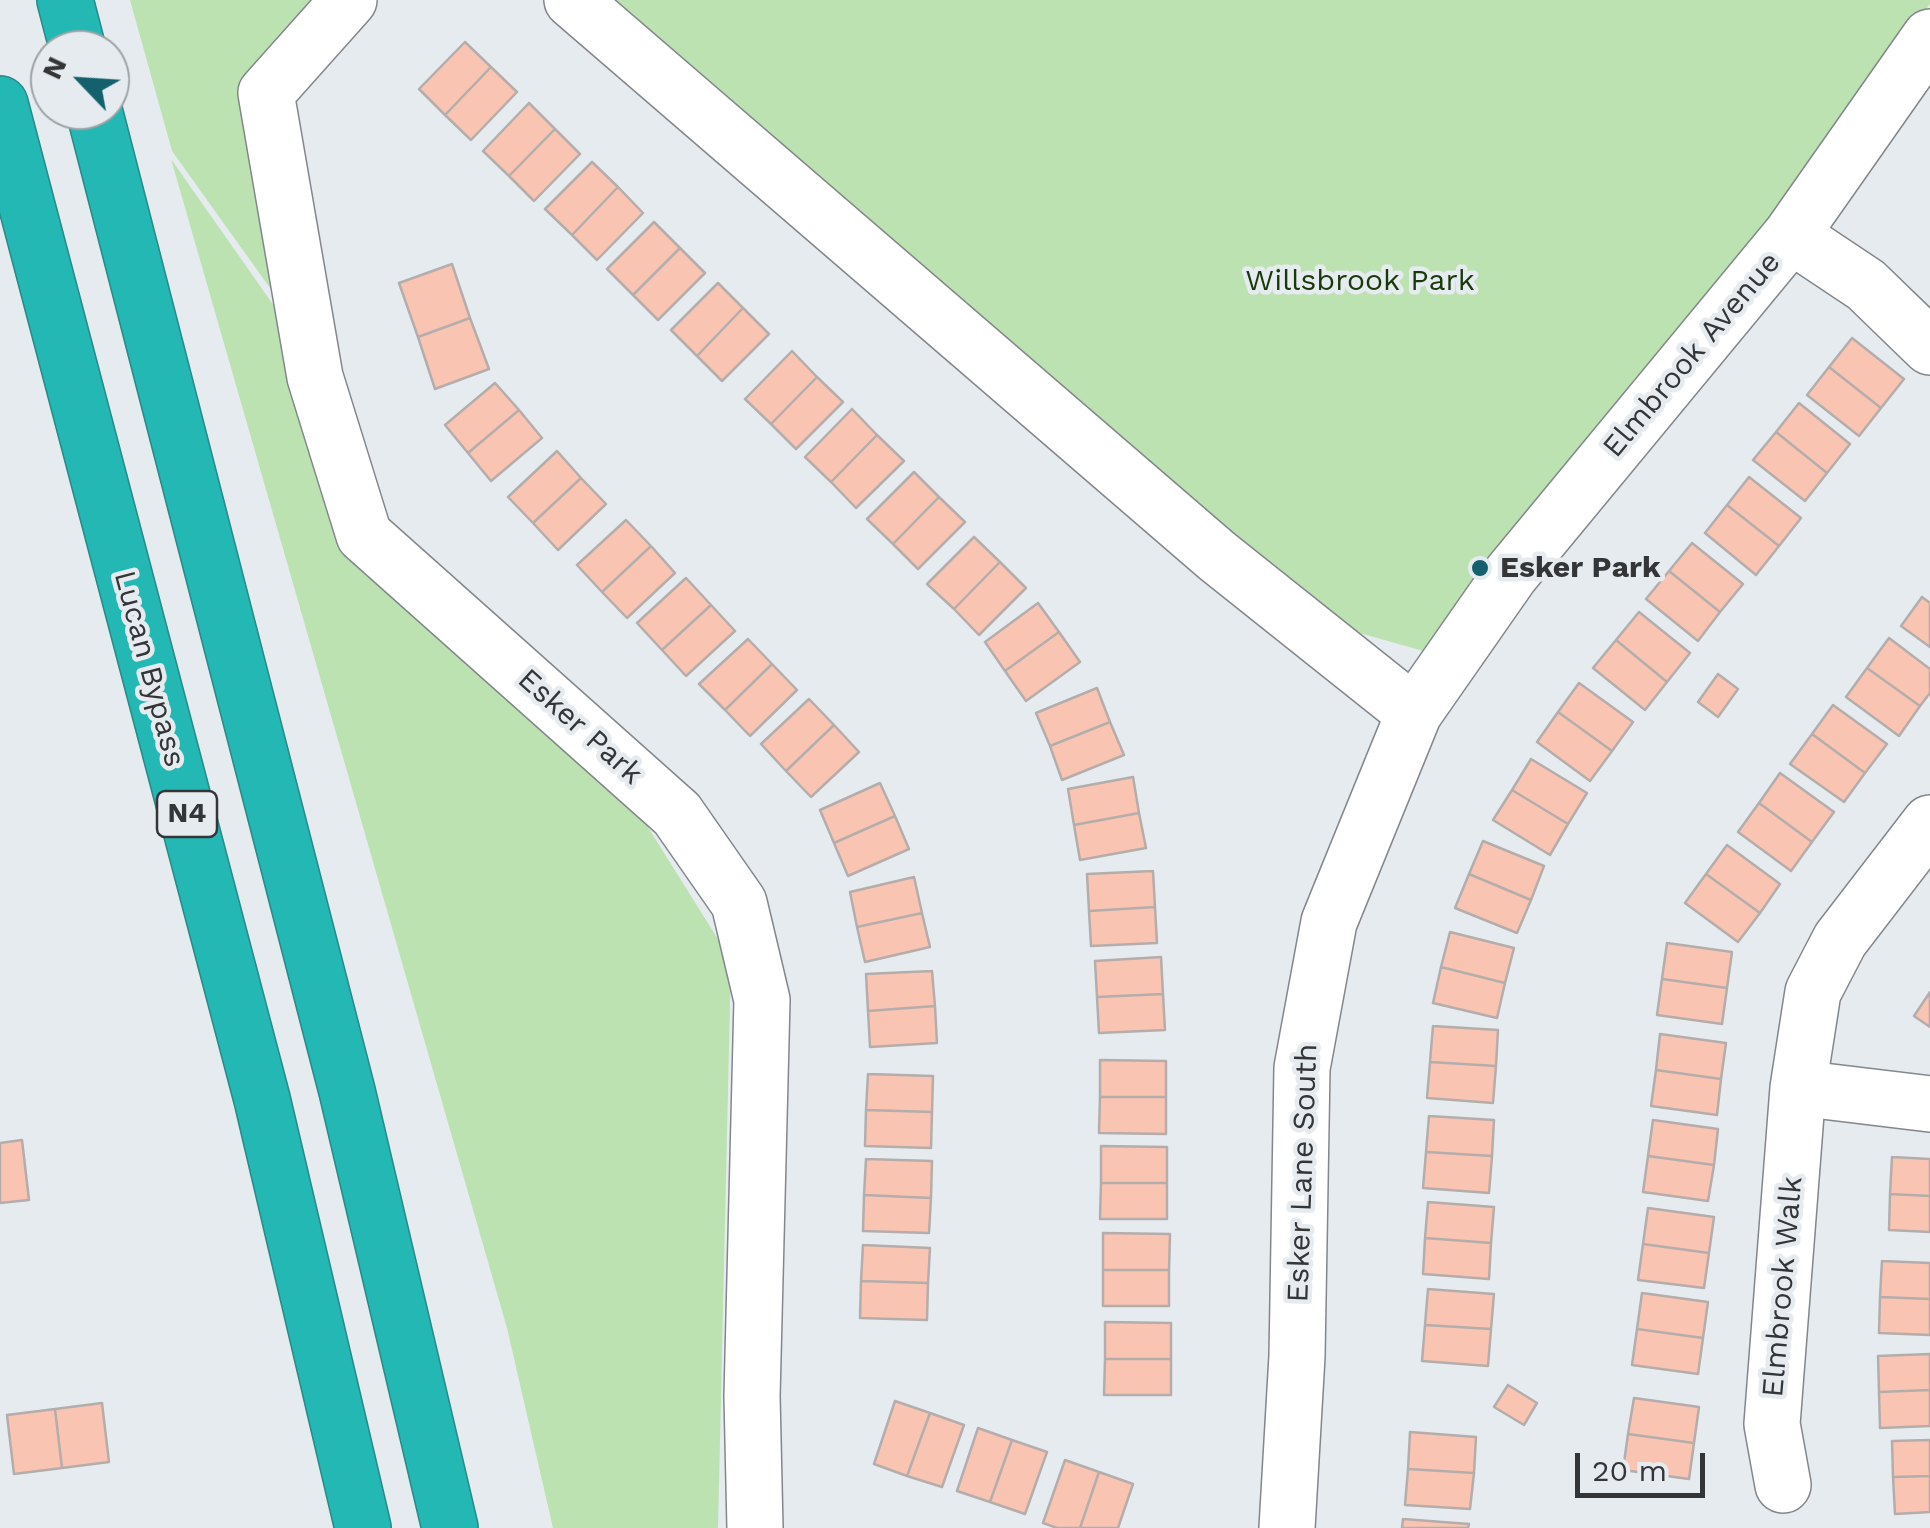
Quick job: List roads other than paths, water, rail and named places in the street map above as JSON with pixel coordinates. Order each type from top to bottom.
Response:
[{"type":"highway","points":[[65,0],[73,30]]},
{"type":"highway","name":"Lucan Bypass","points":[[0,104],[262,1098],[363,1528]]},
{"type":"highway","points":[[99,130],[342,1072],[450,1528]]},
{"type":"street","name":"Esker Park","points":[[349,0],[266,93],[315,377],[364,535],[677,814],[739,903],[762,1000],[752,1396],[755,1528]]},
{"type":"street","points":[[572,0],[1217,556],[1414,713]]},
{"type":"street","name":"Elmbrook Avenue","points":[[1446,668],[1512,574],[1791,235],[1930,37]]},
{"type":"street","points":[[1791,235],[1866,286],[1930,347]]},
{"type":"street","name":"Esker Lane South","points":[[1287,1528],[1297,1356],[1302,1068],[1329,922],[1414,713],[1446,668]]},
{"type":"street","name":"Elmbrook Walk","points":[[1783,1485],[1772,1424],[1798,1088],[1812,992],[1840,940],[1930,823]]},
{"type":"street","points":[[1798,1088],[1930,1104]]},
{"type":"place","name":"Esker Park","points":[[1480,568]]},
{"type":"park label","name":"Willsbrook Park","points":[[1360,281]]}]
